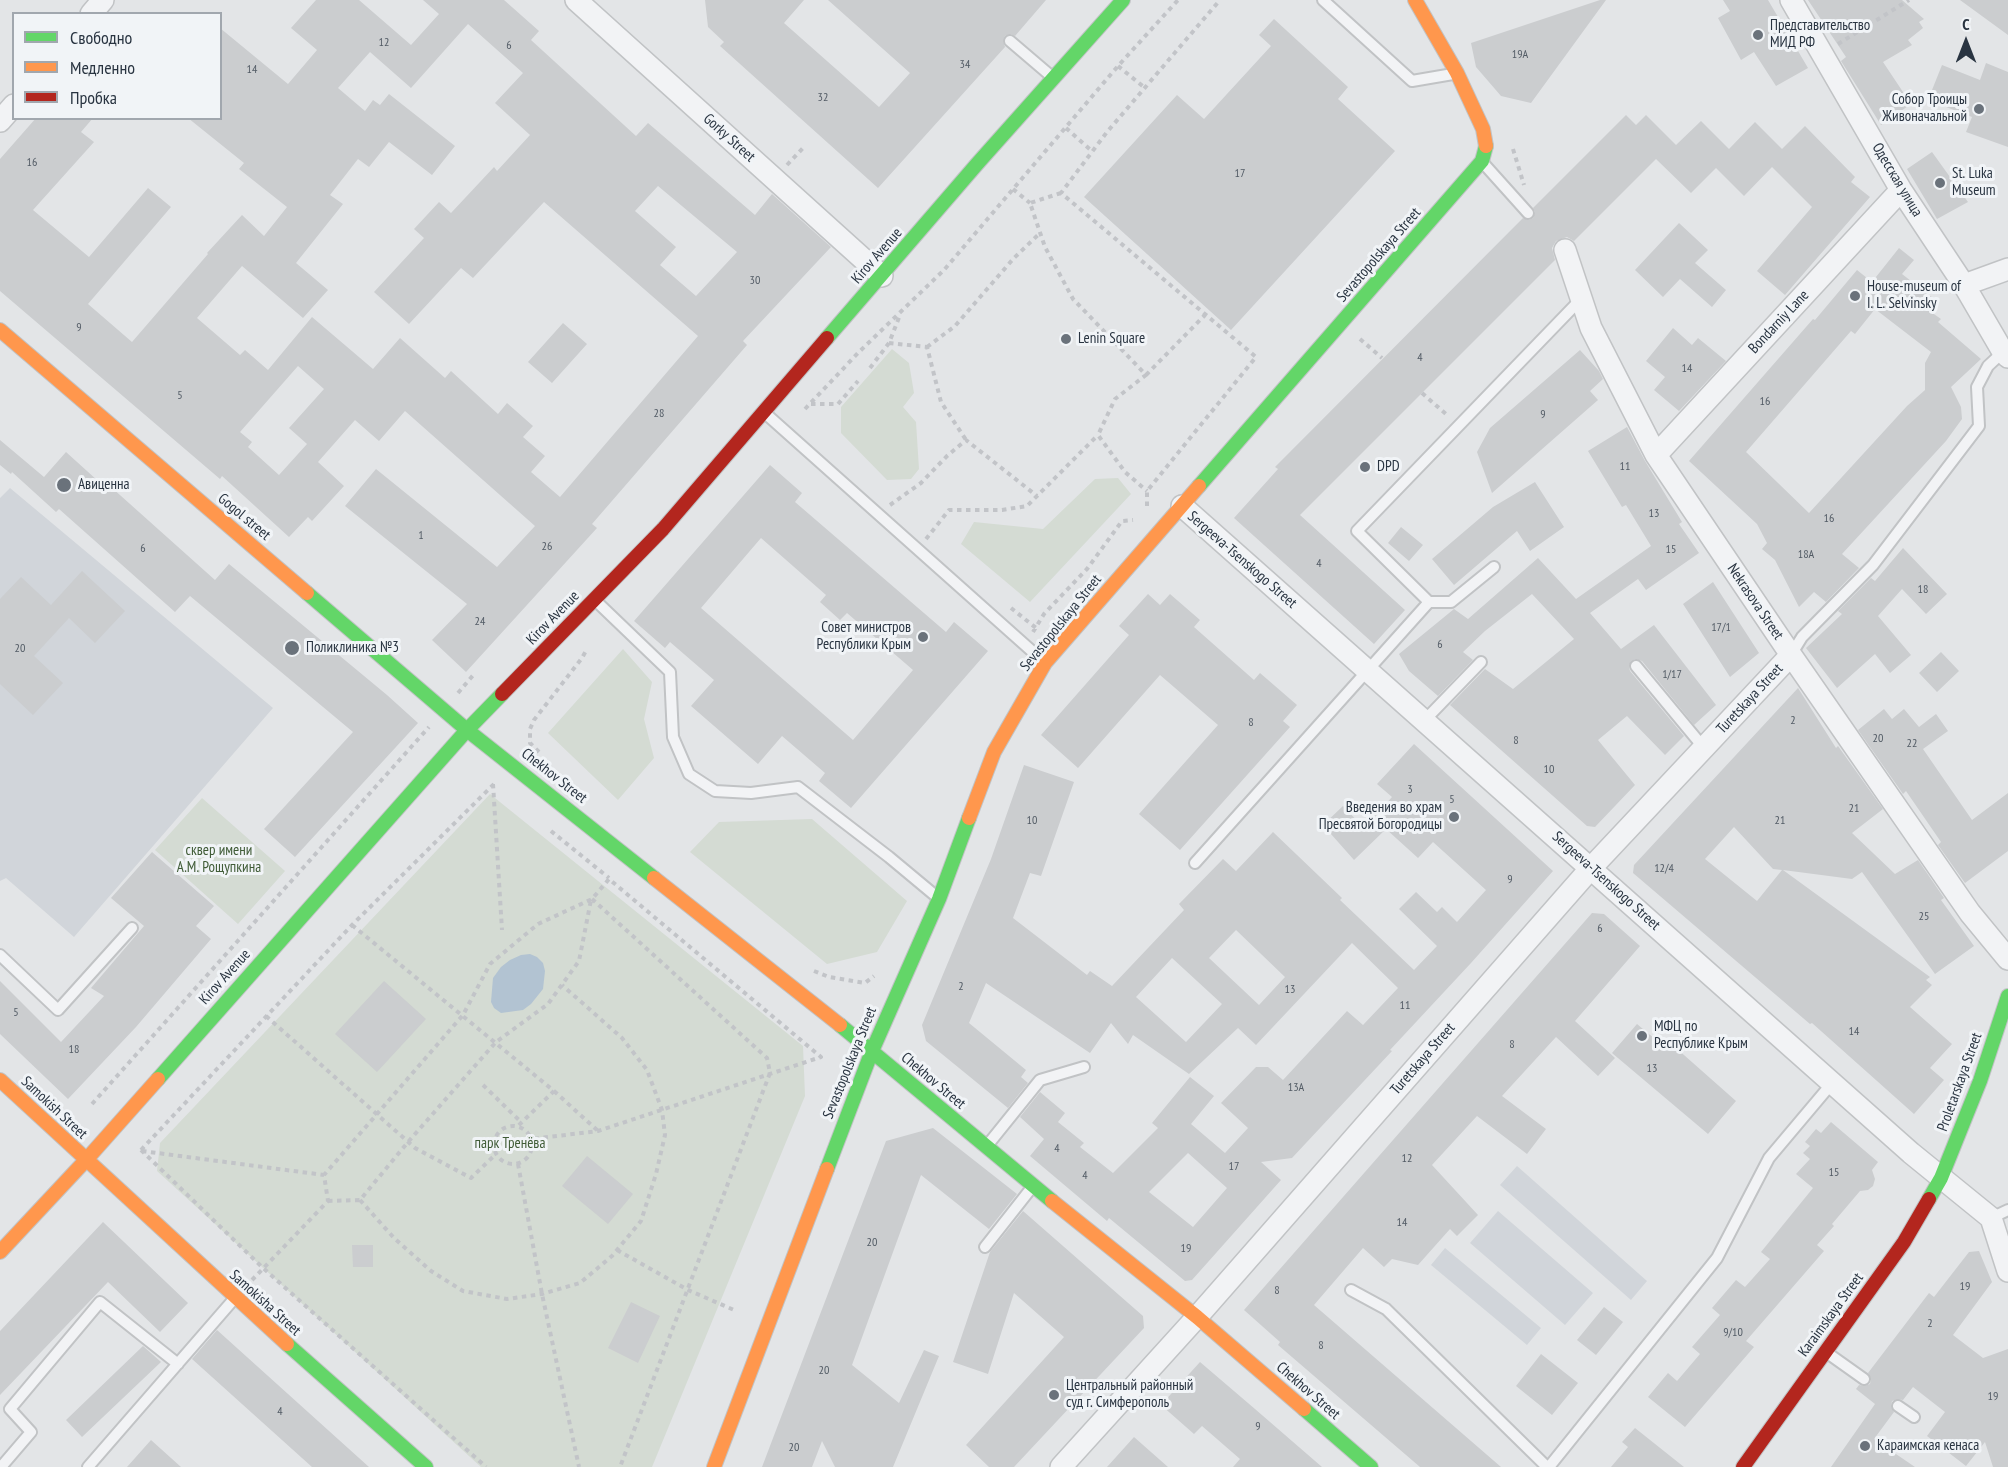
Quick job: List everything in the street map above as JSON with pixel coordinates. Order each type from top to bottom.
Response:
[{"type":"main road","name":"Kirov Avenue","points":[[0,1252],[86,1160],[467,730],[663,529],[1123,0]]},
{"type":"main road","points":[[1415,0],[1457,73],[1483,129],[1486,149],[1482,161]]},
{"type":"main road","name":"Sevastopolskaya Street","points":[[714,1467],[872,1051],[939,899],[994,752],[1045,663],[1482,161]]},
{"type":"main road","name":"Gogol street","points":[[0,330],[467,730]]},
{"type":"main road","name":"Chekhov Street","points":[[467,730],[872,1051],[986,1147],[1197,1317],[1371,1467]]},
{"type":"main road","name":"Proletarskaya Street","points":[[1941,1178],[1980,1081],[2008,996]]},
{"type":"main road","name":"Samokish Street","points":[[0,1080],[86,1160]]},
{"type":"main road","name":"Samokisha Street","points":[[86,1160],[235,1298],[426,1467]]},
{"type":"main road","name":"Karaimskaya Street","points":[[1743,1467],[1904,1242],[1941,1178]]},
{"type":"street","points":[[93,12],[103,0]]},
{"type":"street","name":"Gorky Street","points":[[576,0],[882,276]]},
{"type":"street","name":"Одесская улица","points":[[1791,0],[1901,190],[1964,285],[2005,355]]},
{"type":"street","points":[[0,121],[12,107]]},
{"type":"street","name":"Bondarniy Lane","points":[[1656,455],[1901,190]]},
{"type":"street","name":"Nekrasova Street","points":[[1565,249],[1591,328],[1656,455],[1970,913],[2008,959]]},
{"type":"street","points":[[1964,285],[2008,269]]},
{"type":"street","name":"Sergeeva-Tsenskogo Street","points":[[1182,506],[1941,1178],[2000,1214],[2008,1271]]},
{"type":"street","name":"Turetskaya Street","points":[[1061,1467],[1197,1317],[1591,868],[1791,655]]},
{"type":"lane","points":[[1323,0],[1412,81],[1457,73]]},
{"type":"lane","points":[[1010,41],[1054,78]]},
{"type":"lane","points":[[1482,161],[1528,213]]},
{"type":"lane","points":[[1494,567],[1451,602],[1429,602],[1357,531],[1581,298]]},
{"type":"lane","points":[[1791,655],[1802,637],[1873,565],[1979,426],[1977,387],[1988,366],[2005,355]]},
{"type":"lane","points":[[764,412],[1045,663]]},
{"type":"lane","points":[[594,599],[670,672],[673,736],[689,774],[715,791],[751,794],[798,787],[890,857],[939,899]]},
{"type":"lane","points":[[1195,862],[1429,602]]},
{"type":"lane","points":[[1424,721],[1481,662]]},
{"type":"lane","points":[[1636,666],[1704,748]]},
{"type":"lane","points":[[0,955],[6,966],[58,1010],[132,928]]},
{"type":"lane","points":[[986,1147],[1040,1080],[1084,1067]]},
{"type":"lane","points":[[1350,1290],[1386,1309],[1548,1467],[1717,1258],[1769,1158],[1833,1082]]},
{"type":"lane","points":[[986,1246],[1033,1185]]},
{"type":"lane","points":[[88,1467],[235,1298]]},
{"type":"lane","points":[[1,1467],[31,1432],[10,1409],[100,1302],[178,1364]]},
{"type":"lane","points":[[1825,1352],[1864,1379]]},
{"type":"lane","points":[[1898,1406],[1914,1417]]},
{"type":"path","points":[[783,429],[945,270],[1118,66],[1178,0]]},
{"type":"path","points":[[1030,204],[1061,193],[1145,88],[1220,0]]},
{"type":"path","points":[[1822,54],[1909,0]]},
{"type":"path","points":[[1118,66],[1145,88]]},
{"type":"path","points":[[1066,128],[1093,152]]},
{"type":"path","points":[[1014,189],[1030,204],[1045,247],[1073,299],[1146,375]]},
{"type":"path","points":[[1061,193],[1256,357],[1147,491],[1147,511]]},
{"type":"path","points":[[889,343],[927,347],[955,326],[1014,258],[1040,233]]},
{"type":"path","points":[[870,368],[889,343],[902,311]]},
{"type":"path","points":[[926,539],[949,510],[1002,510],[1027,506],[1098,435],[1115,399],[1146,375],[1205,315]]},
{"type":"path","points":[[1355,335],[1382,358]]},
{"type":"path","points":[[927,347],[941,402],[966,440],[1037,496]]},
{"type":"path","points":[[810,404],[838,404],[858,381]]},
{"type":"path","points":[[1422,393],[1459,425]]},
{"type":"path","points":[[1098,435],[1125,472],[1147,491]]},
{"type":"path","points":[[887,507],[921,483],[966,440]]},
{"type":"path","points":[[1025,645],[1044,614],[1087,569],[1122,521],[1140,521]]},
{"type":"path","points":[[543,755],[530,743],[530,729],[534,720],[582,658],[607,612]]},
{"type":"path","points":[[454,698],[475,673]]},
{"type":"path","points":[[92,1104],[431,724]]},
{"type":"path","points":[[493,784],[502,791]]},
{"type":"path","points":[[141,1150],[352,925],[493,784]]},
{"type":"path","points":[[493,784],[502,930]]},
{"type":"path","points":[[532,1139],[598,1131],[821,1057],[546,827]]},
{"type":"path","points":[[324,1174],[463,1015],[490,964],[538,924],[592,899],[628,856]]},
{"type":"path","points":[[235,1298],[328,1201],[360,1200],[496,1042],[548,1004],[579,961],[592,899]]},
{"type":"path","points":[[592,899],[767,1058],[770,1073],[620,1467]]},
{"type":"path","points":[[352,925],[496,1042],[598,1131]]},
{"type":"path","points":[[807,968],[828,977],[865,983],[880,969]]},
{"type":"path","points":[[360,1200],[394,1239],[430,1271],[464,1291],[507,1299],[542,1294],[580,1283],[617,1250],[641,1221],[665,1136],[662,1110],[647,1070],[622,1038],[562,985]]},
{"type":"path","points":[[266,1016],[415,1148],[471,1178],[496,1154]]},
{"type":"path","points":[[483,1085],[520,1124],[528,1132],[532,1139],[532,1150],[528,1158],[518,1164],[503,1162],[496,1154],[493,1145],[497,1133],[505,1127],[520,1124],[554,1091]]},
{"type":"path","points":[[141,1150],[324,1174]]},
{"type":"path","points":[[141,1150],[263,1268],[486,1467]]},
{"type":"path","points":[[518,1164],[542,1294],[579,1467]]},
{"type":"path","points":[[324,1174],[328,1201]]},
{"type":"path","points":[[617,1250],[688,1290],[734,1310]]},
{"type":"shaded area","points":[[10,488],[273,708],[74,937],[6,878],[0,881],[0,498]]},
{"type":"shaded area","points":[[1517,1166],[1647,1281],[1631,1300],[1500,1185]]},
{"type":"shaded area","points":[[1498,1211],[1593,1293],[1565,1325],[1470,1243]]},
{"type":"shaded area","points":[[1445,1248],[1541,1328],[1527,1345],[1431,1265]]},
{"type":"green space","points":[[892,349],[909,363],[914,393],[903,407],[916,422],[919,469],[911,479],[887,480],[841,433],[841,407]]},
{"type":"green space","points":[[1118,478],[1131,494],[1030,602],[961,544],[974,522],[1043,529],[1095,479]]},
{"type":"green space","points":[[623,649],[652,682],[644,719],[654,758],[618,800],[548,733]]},
{"type":"green space","name":"парк Тренёва","points":[[490,794],[803,1046],[805,1096],[652,1467],[481,1467],[157,1171],[160,1143]]},
{"type":"green space","name":"сквер имени А.М. Рощупкина","points":[[202,798],[285,871],[238,924],[155,850]]},
{"type":"green space","points":[[812,819],[907,901],[877,952],[827,964],[690,852],[719,822]]},
{"type":"water","points":[[530,954],[543,963],[545,971],[543,989],[523,1010],[501,1013],[494,1008],[491,1002],[493,978],[510,960]]},
{"type":"building","points":[[316,0],[359,0],[411,45],[439,14],[423,0],[504,0],[539,31],[531,40],[636,136],[648,123],[755,215],[772,194],[831,247],[743,341],[747,345],[592,524],[597,528],[466,672],[432,640],[467,604],[345,506],[376,469],[497,567],[535,526],[405,411],[379,441],[355,420],[318,462],[344,486],[312,521],[308,517],[289,537],[222,476],[220,479],[0,291],[0,159],[34,120],[91,120],[81,132],[94,142],[33,210],[89,257],[148,188],[171,207],[88,304],[132,342],[242,215],[264,236],[287,207],[239,169],[244,163],[190,120],[222,120],[222,30],[288,84],[317,50],[291,28]],"holes":[[[468,24],[523,73],[495,103],[530,135],[497,171],[494,167],[451,213],[439,202],[414,229],[424,238],[374,292],[409,324],[461,268],[473,278],[544,202],[698,336],[560,497],[531,472],[545,456],[523,437],[533,426],[507,403],[498,414],[451,371],[445,378],[400,338],[373,369],[312,317],[268,370],[245,350],[240,355],[197,318],[242,266],[303,318],[328,290],[296,263],[343,204],[330,195],[358,159],[369,167],[389,142],[432,175],[455,146],[389,94],[380,105],[373,100],[365,111],[338,88],[370,52],[411,88]],[[658,186],[737,252],[696,296],[660,265],[676,247],[635,211]],[[298,366],[324,389],[289,428],[307,444],[279,475],[248,447],[252,442],[240,432]]]},
{"type":"building","points":[[705,0],[804,0],[784,23],[879,107],[910,73],[828,0],[1046,0],[1015,36],[1011,34],[1005,36],[1003,40],[1005,47],[878,188],[720,46],[724,42],[708,27]]},
{"type":"building","points":[[1600,0],[1606,0],[1531,103],[1501,96],[1476,67],[1471,43]]},
{"type":"building","name":"Представительство МИД РФ","points":[[1723,0],[1768,0],[1808,68],[1776,86],[1754,52],[1741,60],[1718,18],[1730,11]]},
{"type":"building","points":[[1808,0],[1902,0],[1924,19],[1919,22],[1923,28],[1908,40],[1912,45],[1883,62],[1911,104],[1881,125],[1841,61],[1846,57]]},
{"type":"building","points":[[1960,0],[2008,0],[2008,35]]},
{"type":"building","points":[[1274,19],[1348,87],[1338,99],[1395,151],[1231,330],[1084,197],[1177,95],[1204,119],[1271,46],[1259,35]]},
{"type":"building","name":"Собор Троицы Живоначальной","points":[[1986,63],[2008,72],[2008,147],[1966,132],[1972,117],[1928,100],[1942,65],[1980,80]]},
{"type":"building","points":[[1626,115],[1636,125],[1646,115],[1676,145],[1701,121],[1729,149],[1755,122],[1782,149],[1805,126],[1855,177],[1851,182],[1870,197],[1785,295],[1757,271],[1812,207],[1772,167],[1744,196],[1716,168],[1691,193],[1656,159],[1574,241],[1567,237],[1556,241],[1552,248],[1555,260],[1300,515],[1405,610],[1374,644],[1234,518],[1278,469],[1275,467],[1523,218],[1529,220],[1533,218],[1535,212],[1533,208]]},
{"type":"building","points":[[1932,152],[1968,202],[1937,219],[1907,169]]},
{"type":"building","points":[[1679,223],[1708,250],[1695,263],[1726,290],[1712,307],[1680,279],[1663,297],[1635,270]]},
{"type":"building","points":[[1899,248],[1914,260],[1902,274],[1938,302],[1931,312],[1941,319],[1938,322],[1981,359],[1951,387],[1961,407],[1962,419],[1946,441],[1842,554],[1859,568],[1826,602],[1814,592],[1799,607],[1775,560],[1762,549],[1767,543],[1757,524],[1689,461],[1857,270],[1872,282]],"holes":[[[1875,309],[1931,352],[1925,363],[1925,390],[1907,406],[1809,513],[1746,452],[1851,331],[1855,334]]]},
{"type":"building","points":[[563,323],[587,344],[552,383],[528,362]]},
{"type":"building","points":[[1673,328],[1692,345],[1698,338],[1726,361],[1679,411],[1654,390],[1665,377],[1646,361]]},
{"type":"building","points":[[1580,350],[1599,371],[1603,379],[1590,391],[1598,400],[1492,493],[1477,452],[1490,428]]},
{"type":"building","points":[[1627,427],[1682,522],[1679,524],[1699,553],[1646,590],[1638,579],[1590,613],[1621,649],[1654,625],[1716,705],[1694,725],[1642,661],[1635,659],[1631,661],[1630,671],[1684,736],[1665,755],[1627,716],[1598,740],[1635,785],[1595,827],[1587,826],[1450,705],[1485,669],[1513,689],[1574,639],[1532,594],[1485,631],[1463,652],[1473,660],[1438,696],[1409,671],[1399,654],[1454,609],[1468,619],[1538,558],[1576,599],[1651,546],[1626,505],[1622,507],[1588,451]]},
{"type":"building","points":[[0,440],[44,477],[66,452],[108,490],[111,487],[215,580],[229,564],[418,723],[295,857],[264,829],[353,732],[190,596],[175,612],[59,509],[56,512],[12,472],[11,474],[0,465]]},
{"type":"building","name":"Совет министров Республики Крым","points":[[770,465],[802,493],[795,502],[946,632],[954,622],[988,651],[851,808],[819,781],[825,773],[782,736],[758,764],[691,706],[714,680],[670,642],[665,648],[634,621]],"holes":[[[761,538],[826,595],[820,602],[840,620],[847,613],[913,670],[853,740],[701,608]]]},
{"type":"building","points":[[1535,482],[1564,527],[1530,551],[1517,531],[1454,585],[1432,559],[1493,507]]},
{"type":"building","points":[[1401,527],[1423,545],[1409,561],[1388,543]]},
{"type":"building","points":[[1903,548],[1947,594],[1926,614],[1902,589],[1878,616],[1911,655],[1890,673],[1875,654],[1837,688],[1806,648],[1842,614],[1838,611],[1871,578],[1875,581]]},
{"type":"building","points":[[82,571],[125,611],[95,643],[69,618],[34,656],[63,683],[33,715],[0,684],[0,599],[21,577],[51,605]]},
{"type":"building","points":[[1713,582],[1759,653],[1730,677],[1683,604]]},
{"type":"building","points":[[1148,594],[1160,605],[1170,594],[1200,620],[1194,627],[1254,680],[1260,673],[1297,705],[1283,721],[1290,727],[1180,850],[1139,814],[1218,725],[1160,675],[1078,768],[1041,735],[1129,635],[1119,626]]},
{"type":"building","points":[[1941,652],[1959,671],[1937,692],[1919,673]]},
{"type":"building","points":[[1798,688],[1836,748],[1838,746],[1883,809],[1852,833],[1895,874],[1918,860],[1944,898],[1941,900],[1974,946],[1935,974],[1862,872],[1852,879],[1783,870],[1930,977],[1926,980],[1932,985],[1910,1007],[1952,1044],[1930,1068],[1944,1080],[1914,1114],[1812,1023],[1810,1024],[1633,873],[1634,865]],"holes":[[[1734,827],[1773,869],[1782,870],[1757,901],[1705,859]]]},
{"type":"building","points":[[1884,709],[1892,719],[1904,709],[1919,727],[1936,714],[1948,731],[1923,749],[1972,820],[2008,793],[2008,851],[1965,883],[1938,845],[1941,842],[1906,791],[1903,794],[1858,730]]},
{"type":"building","points":[[1414,744],[1553,871],[1390,1050],[1392,1051],[1292,1158],[1261,1162],[1281,1180],[1192,1280],[1185,1281],[1109,1218],[1107,1221],[1030,1156],[1044,1139],[1020,1117],[1040,1092],[1065,1113],[1058,1122],[1084,1143],[1080,1147],[1113,1173],[1158,1128],[1152,1123],[1190,1077],[1214,1096],[1191,1124],[1225,1153],[1248,1128],[1221,1103],[1256,1067],[1268,1067],[1283,1080],[1347,1011],[1363,1025],[1398,988],[1352,943],[1256,1045],[1238,1028],[1189,1074],[1133,1035],[1128,1044],[1111,1023],[1090,1053],[986,983],[969,1023],[1026,1070],[1021,1077],[1028,1083],[1008,1108],[926,1041],[922,1025],[991,859],[1024,765],[1074,782],[1041,876],[1030,873],[1013,918],[1087,975],[1090,971],[1112,986],[1184,910],[1179,904],[1223,859],[1236,871],[1273,832],[1414,970],[1437,946],[1399,909],[1416,892],[1437,912],[1442,907],[1457,922],[1486,890],[1433,842],[1418,858],[1386,829],[1354,860],[1323,825],[1343,806],[1364,828],[1392,797],[1377,784]],"holes":[[[1236,930],[1285,977],[1259,1005],[1209,958]],[[1172,958],[1222,1004],[1186,1042],[1136,997]],[[1188,1153],[1227,1188],[1193,1227],[1149,1192]]]},
{"type":"building","points":[[152,852],[214,906],[196,926],[211,939],[136,1027],[68,1099],[0,1034],[0,981],[61,1042],[104,996],[91,988],[144,926],[111,898]]},
{"type":"building","points":[[1592,913],[1604,914],[1640,946],[1575,1021],[1615,1058],[1598,1076],[1556,1037],[1502,1096],[1546,1129],[1527,1154],[1477,1116],[1432,1165],[1478,1215],[1457,1236],[1450,1229],[1418,1265],[1392,1259],[1384,1267],[1363,1248],[1314,1305],[1501,1467],[1420,1467],[1278,1345],[1280,1342],[1244,1310]]},
{"type":"building","points":[[384,981],[426,1019],[377,1072],[335,1034]]},
{"type":"building","points":[[1637,1024],[1662,1045],[1667,1040],[1736,1101],[1708,1134],[1612,1053]]},
{"type":"building","points":[[1831,1122],[1878,1162],[1872,1170],[1875,1179],[1873,1186],[1868,1190],[1860,1191],[1832,1224],[1834,1226],[1817,1245],[1824,1251],[1746,1341],[1754,1347],[1685,1427],[1648,1397],[1668,1373],[1677,1381],[1700,1354],[1692,1347],[1720,1315],[1712,1308],[1736,1280],[1745,1287],[1770,1259],[1761,1252],[1813,1188],[1796,1174],[1810,1159],[1803,1153],[1810,1146],[1805,1142],[1816,1129],[1821,1133]]},
{"type":"building","points":[[933,1128],[1017,1194],[989,1229],[921,1175],[852,1365],[899,1403],[924,1350],[939,1356],[893,1467],[835,1467],[822,1441],[812,1467],[762,1467],[886,1141]]},
{"type":"building","points":[[587,1156],[633,1194],[608,1224],[562,1186]]},
{"type":"building","points":[[1023,1211],[1143,1316],[1144,1328],[1014,1467],[989,1467],[966,1445],[1064,1337],[1014,1293],[988,1374],[953,1362],[990,1252]]},
{"type":"building","points":[[103,1222],[188,1303],[160,1332],[108,1282],[0,1395],[0,1331]]},
{"type":"building","points":[[352,1245],[373,1245],[373,1267],[353,1267]]},
{"type":"building","points":[[1979,1251],[1992,1282],[1953,1335],[1983,1358],[2008,1349],[2008,1467],[1993,1467],[1985,1442],[1966,1466],[1927,1436],[1945,1412],[1913,1387],[1903,1400],[1892,1401],[1891,1406],[1894,1412],[1874,1439],[1915,1467],[1831,1467],[1875,1404],[1856,1389],[1859,1385],[1870,1384],[1871,1379],[1868,1373],[1929,1293],[1934,1297],[1969,1252]]},
{"type":"building","points":[[631,1302],[660,1316],[638,1363],[608,1348]]},
{"type":"building","points":[[1604,1307],[1623,1322],[1596,1355],[1577,1340]]},
{"type":"building","points":[[217,1330],[369,1467],[312,1467],[192,1359]]},
{"type":"building","points":[[143,1346],[161,1362],[82,1437],[66,1420]]},
{"type":"building","points":[[1541,1354],[1578,1383],[1552,1415],[1516,1386]]},
{"type":"building","points":[[1200,1362],[1322,1467],[1233,1467],[1240,1459],[1202,1426],[1194,1434],[1161,1405]]},
{"type":"building","points":[[1635,1428],[1684,1467],[1611,1467],[1628,1447],[1622,1442]]},
{"type":"building","points":[[1134,1437],[1168,1467],[1107,1467]]},
{"type":"building","points":[[151,1440],[181,1467],[127,1467]]},
{"type":"traffic: fast","points":[[827,338],[1123,0]]},
{"type":"traffic: fast","points":[[1199,486],[1482,161],[1486,146]]},
{"type":"traffic: fast","points":[[307,593],[467,730],[654,878]]},
{"type":"traffic: fast","points":[[158,1079],[467,730],[502,694]]},
{"type":"traffic: fast","points":[[827,1169],[872,1051],[939,899],[969,818]]},
{"type":"traffic: fast","points":[[1929,1199],[1941,1178],[1980,1081],[2008,996]]},
{"type":"traffic: fast","points":[[840,1025],[1052,1201]]},
{"type":"traffic: fast","points":[[287,1344],[426,1467]]},
{"type":"traffic: fast","points":[[1304,1409],[1371,1467]]},
{"type":"traffic: slow","points":[[1415,0],[1457,73],[1483,129],[1486,146]]},
{"type":"traffic: slow","points":[[0,330],[307,593]]},
{"type":"traffic: slow","points":[[969,818],[994,752],[1045,663],[1199,486]]},
{"type":"traffic: slow","points":[[654,878],[840,1025]]},
{"type":"traffic: slow","points":[[0,1252],[158,1079]]},
{"type":"traffic: slow","points":[[0,1080],[287,1344]]},
{"type":"traffic: slow","points":[[714,1467],[827,1169]]},
{"type":"traffic: slow","points":[[1052,1201],[1197,1317],[1304,1409]]},
{"type":"traffic: jam","points":[[502,694],[663,529],[827,338]]},
{"type":"traffic: jam","points":[[1743,1467],[1904,1242],[1929,1199]]},
{"type":"place","name":"Представительство МИД РФ","points":[[1758,35]]},
{"type":"place","name":"Собор Троицы Живоначальной","points":[[1979,109]]},
{"type":"place","name":"St. Luka Museum","points":[[1940,183]]},
{"type":"place","name":"House-museum of I. L. Selvinsky","points":[[1855,296]]},
{"type":"place","name":"Lenin Square","points":[[1066,339]]},
{"type":"place","name":"DPD","points":[[1365,467]]},
{"type":"place","name":"Авиценна","points":[[64,485]]},
{"type":"place","name":"Совет министров Республики Крым","points":[[923,637]]},
{"type":"place","name":"Поликлиника №3","points":[[292,648]]},
{"type":"place","name":"Введения во храм Пресвятой Богородицы","points":[[1454,817]]},
{"type":"place","name":"МФЦ по Республике Крым","points":[[1642,1036]]},
{"type":"place","name":"Центральный районный суд г. Симферополь","points":[[1054,1395]]},
{"type":"place","name":"Караимская кенаса","points":[[1865,1446]]}]
